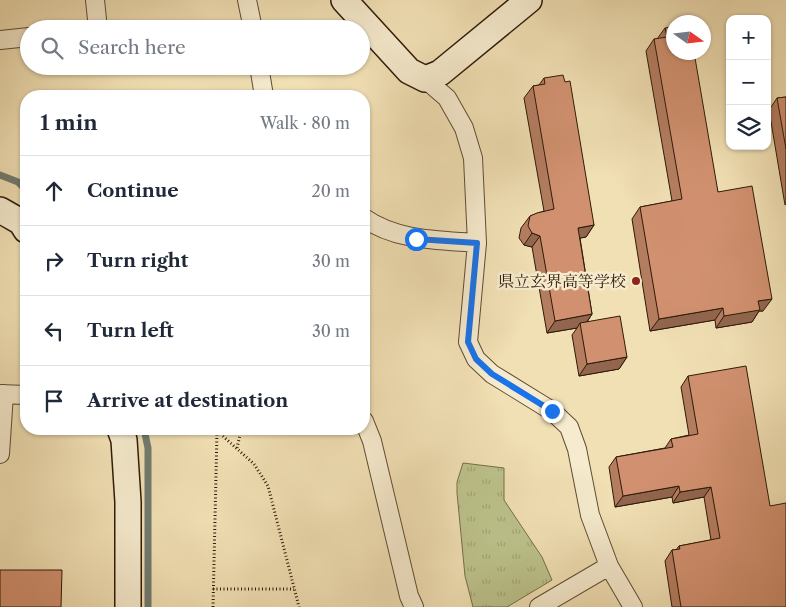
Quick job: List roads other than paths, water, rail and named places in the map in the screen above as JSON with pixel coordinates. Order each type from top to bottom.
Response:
[{"type":"street","points":[[95,0],[97,20]]},
{"type":"street","points":[[248,0],[251,20]]},
{"type":"street","points":[[344,0],[362,20]]},
{"type":"street","points":[[425,79],[440,73],[529,0]]},
{"type":"street","points":[[370,28],[409,71],[425,79],[447,98],[464,128],[473,158],[477,243],[468,342],[476,359],[492,374],[552,411],[569,427],[577,449],[590,515],[609,566],[633,607]]},
{"type":"street","points":[[0,40],[20,38]]},
{"type":"street","points":[[260,75],[263,90]]},
{"type":"street","points":[[0,210],[20,221]]},
{"type":"street","points":[[370,222],[378,228],[416,239],[477,243]]},
{"type":"street","points":[[0,454],[2,394],[20,395]]},
{"type":"street","points":[[122,435],[128,502],[128,607]]},
{"type":"street","points":[[370,435],[408,596],[414,607]]},
{"type":"street","points":[[539,607],[609,566]]},
{"type":"waterway","points":[[0,175],[20,184]]},
{"type":"waterway","points":[[145,435],[148,448],[148,607]]},
{"type":"place","name":"県立玄界高等学校","points":[[636,281]]}]
